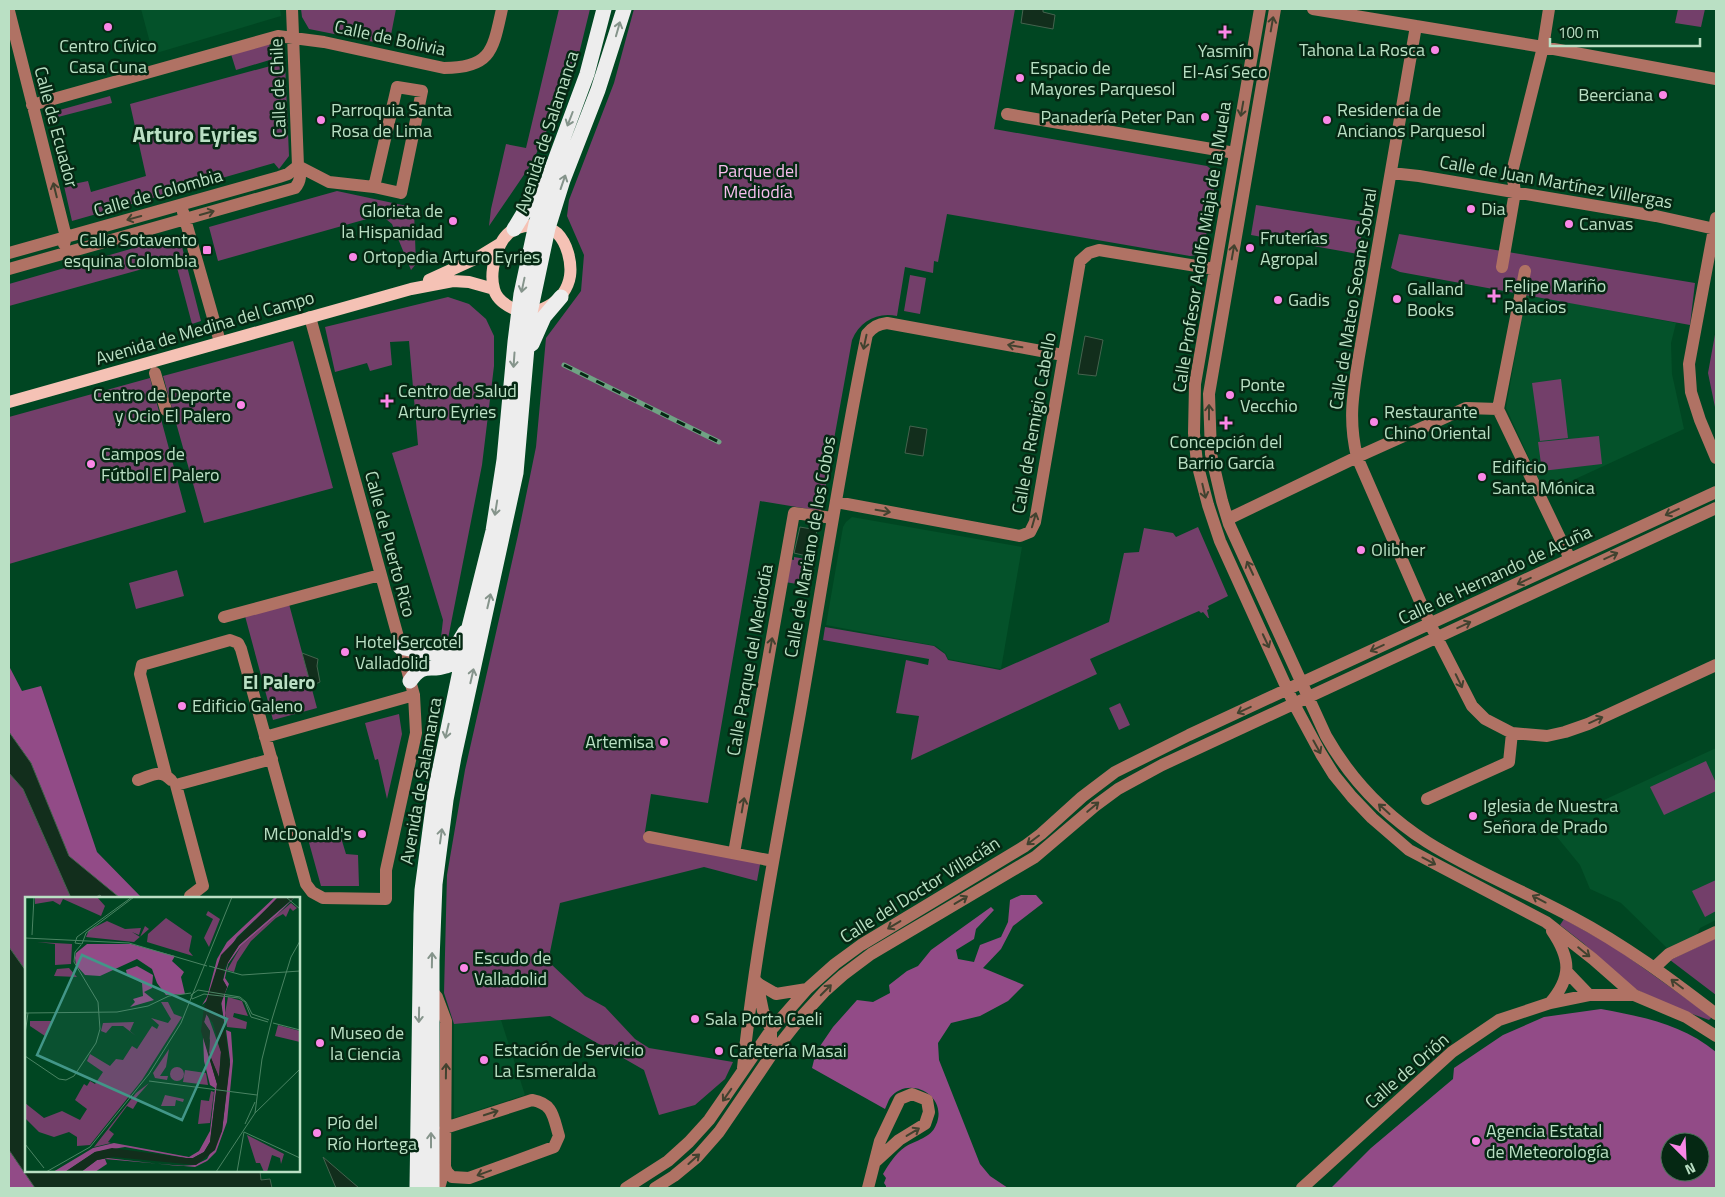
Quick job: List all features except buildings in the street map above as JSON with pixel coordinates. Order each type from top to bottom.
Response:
[{"type":"highway","name":"Avenida de Salamanca","points":[[417,1188],[422,890],[435,792],[469,626],[493,531],[524,312],[542,226],[551,171],[587,74],[604,9]]},
{"type":"highway","name":"Avenida de Salamanca","points":[[542,226],[598,90],[613,49],[624,9]]},
{"type":"highway","points":[[514,229],[533,199],[542,180],[551,171]]},
{"type":"highway","points":[[527,357],[544,317],[560,298]]},
{"type":"highway","name":"Avenida de Salamanca","points":[[432,1188],[432,991],[435,884],[446,800],[454,757],[516,473],[527,357],[524,312]]},
{"type":"highway","points":[[400,647],[444,655],[454,650],[469,626]]},
{"type":"highway","points":[[412,688],[416,673],[427,667],[444,667],[463,659],[478,648]]},
{"type":"highway","points":[[444,667],[457,683]]},
{"type":"main road","points":[[500,244],[495,259],[494,289],[506,305],[524,312],[550,306],[560,298],[570,276],[570,259],[566,245],[557,233],[542,226],[514,229]]},
{"type":"main road","name":"Avenida de Medina del Campo","points":[[411,289],[477,258],[500,244],[514,229]]},
{"type":"main road","name":"Avenida de Medina del Campo","points":[[9,402],[411,289],[453,281],[469,282],[494,289]]},
{"type":"street","name":"Calle de Chile","points":[[292,9],[298,166]]},
{"type":"street","name":"Calle de Bolivia","points":[[32,105],[278,36],[324,42],[444,68],[461,68],[476,64],[486,56],[493,46],[502,9]]},
{"type":"street","name":"Calle Profesor Adolfo Miaja de la Muela","points":[[1260,9],[1195,384],[1194,433],[1197,463],[1220,542],[1294,704],[1334,775],[1352,798],[1409,850],[1546,922],[1593,959],[1634,995],[1686,1018],[1716,1036]]},
{"type":"street","name":"Calle Profesor Adolfo Miaja de la Muela","points":[[1275,9],[1209,394],[1211,454],[1228,519],[1326,736],[1340,759],[1372,798],[1427,842],[1566,914],[1628,949],[1655,967],[1716,1014]]},
{"type":"street","points":[[1313,9],[1716,78]]},
{"type":"street","points":[[1502,267],[1515,192],[1512,172],[1543,47],[1549,9]]},
{"type":"street","name":"Calle de Ecuador","points":[[9,12],[66,237]]},
{"type":"street","name":"Calle de Mateo Seoane Sobral","points":[[1416,26],[1352,397],[1352,436],[1357,457],[1430,624],[1472,706],[1485,719],[1512,733]]},
{"type":"street","name":"Calle de Colombia","points":[[9,269],[295,188],[329,182],[374,187],[401,193],[422,91],[397,86],[374,187]]},
{"type":"street","points":[[1007,114],[1235,153]]},
{"type":"street","points":[[295,188],[300,182],[298,166]]},
{"type":"street","name":"Calle de Colombia","points":[[9,253],[279,177],[288,174],[298,166],[329,182]]},
{"type":"street","name":"Calle de Juan Martínez Villergas","points":[[1391,173],[1716,224]]},
{"type":"street","points":[[181,205],[220,342]]},
{"type":"street","points":[[1716,224],[1689,364],[1691,392],[1700,420],[1716,458]]},
{"type":"street","points":[[25,248],[31,263],[41,255],[60,249],[66,237]]},
{"type":"street","name":"Calle de Remigio Cabello","points":[[836,502],[1020,536],[1030,532],[1035,522],[1080,261],[1089,253],[1099,250],[1215,269]]},
{"type":"street","points":[[1525,271],[1498,409],[1570,560]]},
{"type":"street","name":"Calle de Puerto Rico","points":[[272,759],[306,884],[309,889],[323,898],[386,899],[386,870],[416,733],[412,688],[310,317]]},
{"type":"street","name":"Calle de Mariano de los Cobos","points":[[769,1037],[755,1030],[753,1007],[755,965],[846,440],[867,334],[879,324],[887,324],[1063,355]]},
{"type":"street","points":[[155,373],[166,410]]},
{"type":"street","points":[[1228,519],[1357,457],[1466,408],[1498,409]]},
{"type":"street","name":"Calle de Hernando de Acuña","points":[[1288,689],[1716,492]]},
{"type":"street","name":"Calle de Hernando de Acuña","points":[[1294,704],[1716,508]]},
{"type":"street","name":"Calle Parque del Mediodía","points":[[734,853],[794,513],[833,518]]},
{"type":"street","points":[[224,617],[380,575]]},
{"type":"street","points":[[166,775],[140,674],[142,665],[230,640],[238,643],[272,759],[176,785]]},
{"type":"street","points":[[1427,799],[1509,762],[1512,733],[1547,736],[1565,732],[1597,720],[1716,666]]},
{"type":"street","points":[[265,737],[412,688]]},
{"type":"street","name":"Calle del Doctor Villacián","points":[[626,1188],[668,1160],[689,1142],[709,1120],[742,1070],[807,989],[835,964],[861,945],[1025,846],[1082,797],[1115,772],[1288,689]]},
{"type":"street","name":"Calle del Doctor Villacián","points":[[655,1188],[674,1176],[697,1157],[719,1132],[772,1054],[808,1009],[842,975],[871,954],[1034,856],[1118,789],[1162,765],[1294,704]]},
{"type":"street","points":[[138,780],[160,773],[166,775],[176,785],[203,886],[190,896]]},
{"type":"street","points":[[649,837],[774,861]]},
{"type":"street","points":[[1546,922],[1562,945],[1567,972],[1561,990],[1550,1003]]},
{"type":"street","points":[[1655,967],[1669,954],[1716,932]]},
{"type":"street","name":"Calle de Mariano de los Cobos","points":[[742,1070],[757,983],[755,965]]},
{"type":"street","points":[[1567,972],[1589,995]]},
{"type":"street","points":[[757,983],[776,994]]},
{"type":"street","points":[[753,1007],[776,994],[807,989]]},
{"type":"street","name":"Avenida de Salamanca","points":[[432,991],[436,996],[446,1021],[445,1167],[438,1188]]},
{"type":"street","name":"Calle de Orión","points":[[1302,1188],[1452,1052],[1499,1020],[1550,1003],[1589,995],[1634,995]]},
{"type":"street","name":"Calle de Mariano de los Cobos","points":[[753,1007],[763,1011],[772,1054]]},
{"type":"street","points":[[1686,1018],[1711,1025],[1716,1029]]},
{"type":"street","points":[[769,1037],[785,1038]]},
{"type":"street","points":[[868,1188],[880,1141],[900,1099],[912,1094],[928,1100],[929,1112],[925,1124],[899,1140],[875,1162]]},
{"type":"street","points":[[445,1128],[532,1100],[549,1106],[559,1136],[554,1148],[469,1178],[452,1177],[445,1167]]},
{"type":"shaded area","points":[[141,9],[280,9],[281,16],[153,54]]},
{"type":"shaded area","points":[[1023,9],[1043,9],[1043,12],[1055,15],[1053,29],[1021,23]]},
{"type":"shaded area","points":[[1526,294],[1676,323],[1671,343],[1672,374],[1684,429],[1545,493],[1506,408]]},
{"type":"shaded area","points":[[1085,336],[1103,340],[1096,376],[1078,374]]},
{"type":"shaded area","points":[[910,426],[927,429],[923,456],[905,453]]},
{"type":"shaded area","points":[[852,517],[1022,547],[1001,669],[948,659],[946,654],[936,646],[826,625],[843,527]]},
{"type":"shaded area","points":[[800,527],[817,530],[811,557],[794,553]]},
{"type":"shaded area","points":[[302,653],[318,659],[317,666],[320,682],[311,686]]},
{"type":"shaded area","points":[[9,666],[22,691],[41,686],[97,852],[141,897],[119,897],[69,857],[31,763],[9,732]]},
{"type":"shaded area","points":[[9,732],[31,763],[69,856],[119,897],[102,897],[100,895],[96,897],[71,897],[23,789],[9,773]]},
{"type":"shaded area","points":[[1716,748],[1716,920],[1700,928],[1695,938],[1668,949],[1621,903],[1590,889],[1580,865],[1548,826]]},
{"type":"shaded area","points":[[1021,895],[1036,895],[1043,903],[1013,926],[1001,949],[983,968],[1024,985],[1008,1001],[980,1016],[951,1023],[938,1043],[939,1060],[980,1164],[990,1176],[1008,1188],[886,1188],[884,1183],[886,1178],[883,1174],[885,1170],[901,1150],[931,1133],[939,1115],[937,1105],[932,1097],[925,1092],[916,1088],[907,1088],[898,1091],[890,1098],[885,1109],[812,1068],[816,1052],[833,1027],[857,1000],[873,1002],[890,993],[889,985],[907,971],[918,966],[931,950],[991,907],[994,910],[976,929],[974,939],[956,950],[958,959],[974,962],[980,945],[1001,937],[1008,922],[1010,900]]},
{"type":"shaded area","points":[[9,947],[25,970],[25,1172],[260,1172],[261,1180],[270,1179],[272,1188],[35,1188],[9,1150]]},
{"type":"shaded area","points":[[1601,1009],[1661,1023],[1676,1028],[1703,1042],[1716,1052],[1716,1188],[1331,1188],[1371,1148],[1453,1079],[1454,1068],[1503,1035],[1544,1017]]},
{"type":"shaded area","name":"Estación de Servicio La Esmeralda","points":[[501,1020],[525,1095],[454,1118],[454,1024]]},
{"type":"shaded area","points":[[9,1150],[35,1188],[9,1188]]},
{"type":"shaded area","points":[[323,1157],[359,1188],[336,1188]]},
{"type":"green space","points":[[301,9],[396,9],[389,45],[309,29],[302,17]]},
{"type":"green space","points":[[559,9],[590,9],[576,66],[532,163],[489,226],[506,144],[526,148]]},
{"type":"green space","name":"Parque del Mediodía","points":[[634,9],[1015,9],[994,129],[1207,166],[1216,177],[1204,248],[1198,254],[1190,256],[947,214],[938,262],[934,261],[933,273],[905,267],[897,316],[883,315],[870,319],[855,333],[852,340],[821,511],[760,501],[708,803],[651,794],[644,838],[761,859],[757,881],[704,867],[560,903],[550,952],[552,965],[585,996],[605,1007],[635,1039],[649,1048],[733,1062],[725,1079],[695,1105],[659,1115],[644,1070],[550,1016],[454,1024],[444,993],[447,875],[465,770],[536,447],[546,338],[581,291],[584,255],[567,216],[569,200],[614,83]]},
{"type":"green space","points":[[1678,9],[1705,9],[1701,27],[1675,23]]},
{"type":"green space","points":[[269,44],[273,59],[236,70],[231,54]]},
{"type":"green space","points":[[285,62],[289,156],[279,169],[274,163],[72,221],[64,186],[88,181],[91,192],[146,176],[130,104]]},
{"type":"green space","points":[[110,96],[112,103],[58,117],[56,111]]},
{"type":"green space","points":[[337,191],[407,206],[414,211],[416,264],[411,270],[392,224],[381,215],[218,261],[209,227]]},
{"type":"green space","points":[[1256,205],[1364,222],[1358,254],[1251,235]]},
{"type":"green space","points":[[1399,234],[1695,283],[1690,325],[1400,272],[1391,268]]},
{"type":"green space","points":[[179,235],[201,321],[192,324],[175,260],[9,306],[9,284]]},
{"type":"green space","points":[[910,275],[926,278],[920,314],[904,311]]},
{"type":"green space","points":[[448,297],[469,304],[486,319],[494,336],[494,366],[482,465],[447,644],[440,646],[443,620],[392,453],[418,445],[409,341],[390,342],[392,365],[370,371],[367,363],[335,372],[325,327]]},
{"type":"green space","points":[[1716,329],[1716,412],[1708,373]]},
{"type":"green space","name":"Centro de Deporte y Ocio El Palero","points":[[293,341],[333,488],[204,523],[163,376]]},
{"type":"green space","name":"Campos de Fútbol El Palero","points":[[150,378],[186,512],[9,564],[9,417]]},
{"type":"green space","points":[[1561,379],[1568,438],[1540,441],[1532,383]]},
{"type":"green space","points":[[1599,436],[1602,464],[1542,471],[1538,442]]},
{"type":"green space","points":[[1198,527],[1228,596],[1208,606],[1209,618],[1199,611],[1090,659],[1097,674],[911,760],[919,716],[896,713],[906,660],[928,665],[929,659],[823,640],[825,627],[934,646],[945,654],[948,660],[1000,670],[1109,622],[1124,553],[1139,552],[1144,528],[1173,533],[1176,537]]},
{"type":"green space","points":[[794,557],[811,560],[809,586],[785,582],[789,559],[794,560]]},
{"type":"green space","points":[[177,570],[184,596],[136,609],[129,583]]},
{"type":"green space","points":[[289,604],[317,708],[273,720],[245,616]]},
{"type":"green space","points":[[1120,703],[1130,725],[1119,730],[1109,708]]},
{"type":"green space","points":[[399,714],[402,734],[387,799],[378,759],[375,760],[365,723]]},
{"type":"green space","points":[[1706,761],[1716,783],[1716,791],[1664,815],[1650,787]]},
{"type":"green space","points":[[9,773],[23,789],[71,897],[25,897],[25,970],[9,947]]},
{"type":"green space","points":[[339,831],[346,854],[358,855],[359,886],[321,886],[308,839]]},
{"type":"green space","points":[[1716,880],[1716,911],[1705,917],[1692,891]]},
{"type":"green space","points":[[1564,919],[1614,947],[1712,1017],[1709,1020],[1670,1006],[1633,988],[1560,925]]},
{"type":"green space","points":[[1716,938],[1716,995],[1670,960]]},
{"type":"railway","points":[[564,365],[719,442]]},
{"type":"place","name":"Centro Cívico Casa Cuna","points":[[108,27]]},
{"type":"place","name":"Yasmín El-Así Seco","points":[[1225,32]]},
{"type":"place","name":"Tahona La Rosca","points":[[1435,50]]},
{"type":"place","name":"Espacio de Mayores Parquesol","points":[[1020,78]]},
{"type":"place","name":"Beerciana","points":[[1663,95]]},
{"type":"place","name":"Panadería Peter Pan","points":[[1205,117]]},
{"type":"place","name":"Parroquia Santa Rosa de Lima","points":[[321,120]]},
{"type":"place","name":"Residencia de Ancianos Parquesol","points":[[1327,120]]},
{"type":"place","name":"Dia","points":[[1471,209]]},
{"type":"place","name":"Glorieta de la Hispanidad","points":[[453,221]]},
{"type":"place","name":"Canvas","points":[[1569,224]]},
{"type":"place","name":"Fruterías Agropal","points":[[1250,248]]},
{"type":"place","name":"Calle Sotavento esquina Colombia","points":[[207,250]]},
{"type":"place","name":"Ortopedia Arturo Eyries","points":[[353,257]]},
{"type":"place","name":"Felipe Mariño Palacios","points":[[1494,296]]},
{"type":"place","name":"Galland Books","points":[[1397,299]]},
{"type":"place","name":"Gadis","points":[[1278,300]]},
{"type":"place","name":"Ponte Vecchio","points":[[1230,395]]},
{"type":"place","name":"Centro de Salud Arturo Eyries","points":[[387,401]]},
{"type":"place","name":"Centro de Deporte y Ocio El Palero","points":[[241,405]]},
{"type":"place","name":"Restaurante Chino Oriental","points":[[1374,422]]},
{"type":"place","name":"Concepción del Barrio García","points":[[1226,423]]},
{"type":"place","name":"Campos de Fútbol El Palero","points":[[91,464]]},
{"type":"place","name":"Edificio Santa Mónica","points":[[1482,477]]},
{"type":"place","name":"Olibher","points":[[1361,550]]},
{"type":"place","name":"Hotel Sercotel Valladolid","points":[[345,652]]},
{"type":"place","name":"Edificio Galeno","points":[[182,706]]},
{"type":"place","name":"Artemisa","points":[[664,742]]},
{"type":"place","name":"Iglesia de Nuestra Señora de Prado","points":[[1473,816]]},
{"type":"place","name":"McDonald's","points":[[362,834]]},
{"type":"place","name":"Escudo de Valladolid","points":[[464,968]]},
{"type":"place","name":"Sala Porta Caeli","points":[[695,1019]]},
{"type":"place","name":"Museo de la Ciencia","points":[[320,1043]]},
{"type":"place","name":"Cafetería Masai","points":[[719,1051]]},
{"type":"place","name":"Estación de Servicio La Esmeralda","points":[[484,1060]]},
{"type":"place","name":"Pío del Río Hortega","points":[[317,1133]]},
{"type":"place","name":"Agencia Estatal de Meteorología","points":[[1476,1141]]},
{"type":"district","name":"Arturo Eyries","points":[[195,134]]},
{"type":"district","name":"El Palero","points":[[279,682]]}]
